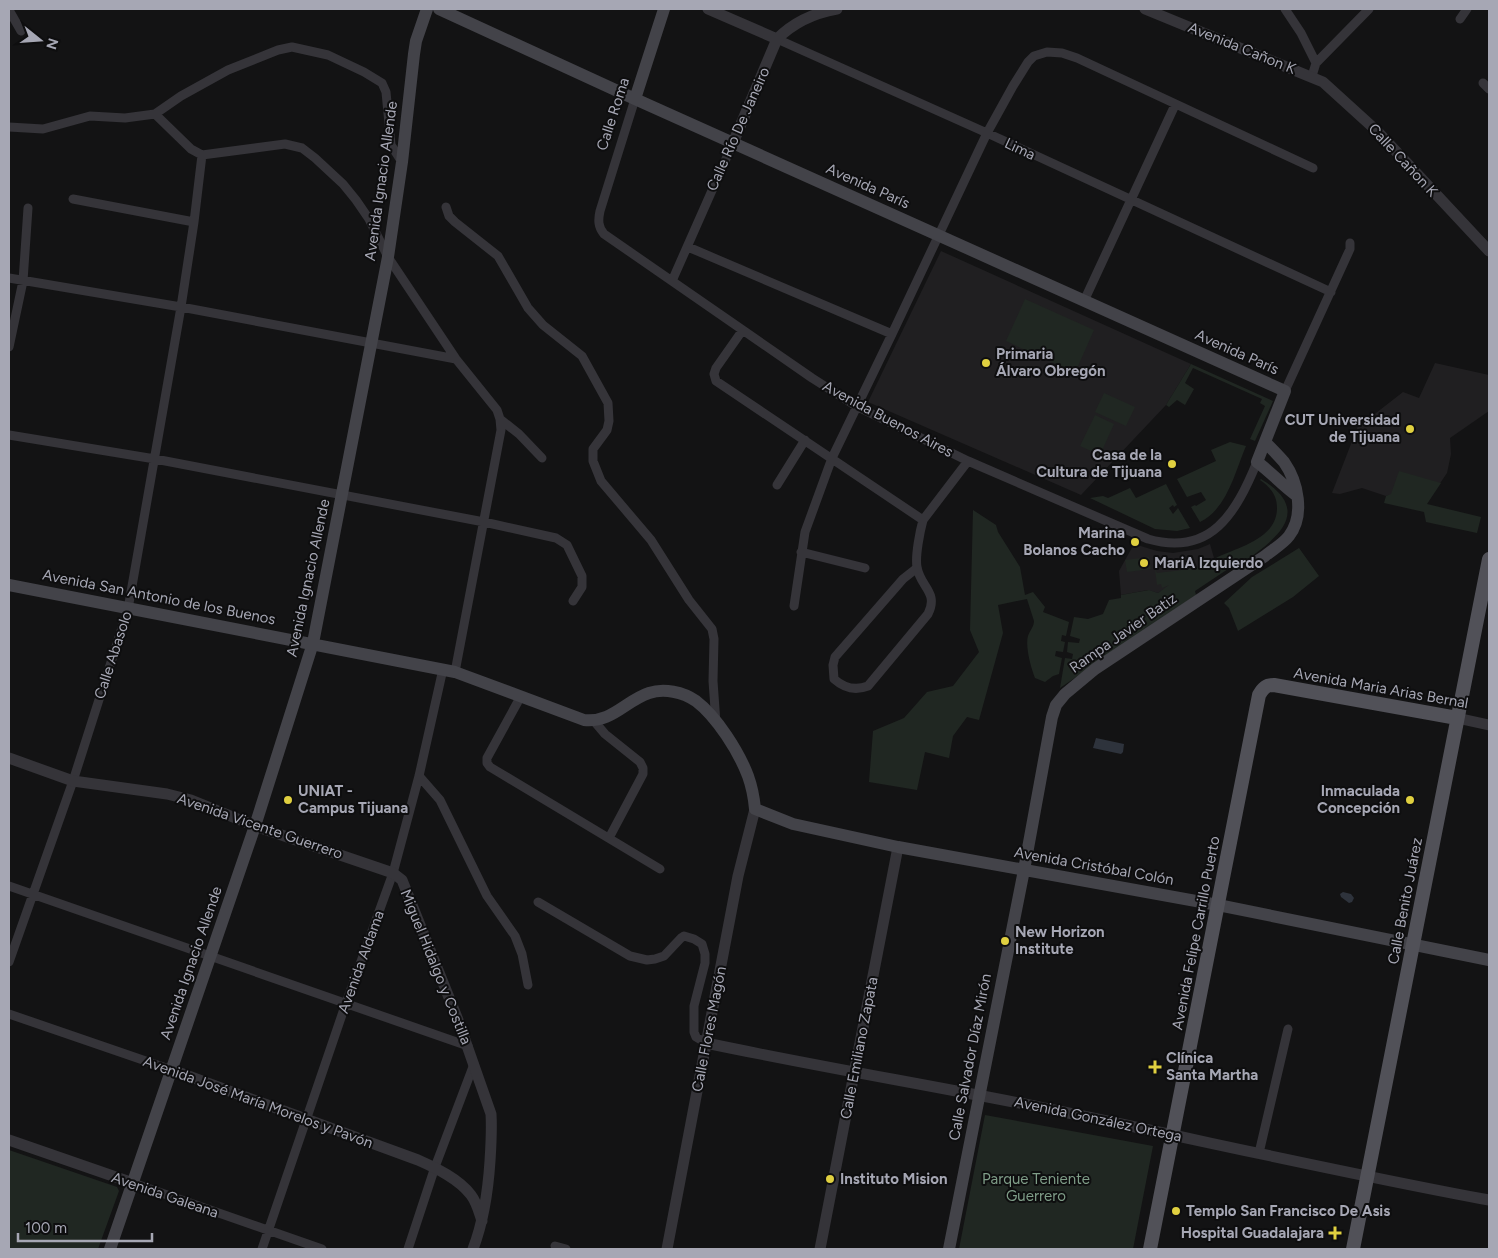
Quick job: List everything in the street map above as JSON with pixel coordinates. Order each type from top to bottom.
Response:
[{"type":"main road","name":"Avenida Ignacio Allende","points":[[110,1249],[134,1184],[255,826],[314,643],[388,257],[402,162],[416,41],[427,9]]},
{"type":"main road","name":"Avenida París","points":[[439,9],[1285,392]]},
{"type":"main road","name":"Calle Roma","points":[[635,99],[664,9]]},
{"type":"main road","points":[[1285,392],[1257,462],[1270,471],[1296,496]]},
{"type":"main road","name":"Rampa Javier Batiz","points":[[1024,870],[1052,717],[1056,705],[1065,694],[1095,669],[1265,556],[1288,537],[1297,520],[1298,506],[1294,482],[1283,462],[1265,442]]},
{"type":"main road","name":"Calle Benito Juárez","points":[[1353,1249],[1489,559]]},
{"type":"main road","name":"Avenida San Antonio de los Buenos","points":[[9,585],[449,670],[573,717],[594,721]]},
{"type":"main road","name":"Avenida Maria Arias Bernal","points":[[1267,685],[1457,718]]},
{"type":"main road","name":"Avenida Felipe Carrillo Puerto","points":[[1150,1249],[1259,695],[1267,685]]},
{"type":"main road","points":[[594,721],[609,716],[648,694],[660,691],[673,691],[685,695],[697,702],[716,722],[738,755],[748,776],[755,809]]},
{"type":"main road","name":"Avenida Cristóbal Colón","points":[[755,809],[793,824],[898,847],[1218,905],[1489,960]]},
{"type":"main road","name":"Calle Salvador Díaz Mirón","points":[[949,1249],[1024,870]]},
{"type":"street","name":"Lima","points":[[708,9],[987,133],[1331,292]]},
{"type":"street","name":"Calle Río De Janeiro","points":[[672,282],[778,39],[790,26],[804,19],[837,9]]},
{"type":"street","name":"Avenida Cañon K","points":[[1145,9],[1312,76]]},
{"type":"street","points":[[1285,9],[1301,33],[1316,63]]},
{"type":"street","points":[[1312,76],[1316,63],[1369,9]]},
{"type":"street","points":[[1460,18],[1467,9]]},
{"type":"street","points":[[9,10],[21,31]]},
{"type":"street","points":[[9,127],[44,129],[90,116],[125,118],[155,114],[181,96],[228,70],[278,50],[292,47],[328,55],[382,83],[386,92],[391,145],[402,162]]},
{"type":"street","points":[[794,606],[801,552],[809,516],[832,458],[987,133],[1028,62],[1034,56],[1047,52],[1062,53],[1077,58],[1313,168]]},
{"type":"street","name":"Calle Cañon K","points":[[1312,76],[1323,82],[1378,132],[1489,251]]},
{"type":"street","name":"Calle Roma","points":[[600,229],[600,211],[635,99]]},
{"type":"street","points":[[1084,301],[1175,104]]},
{"type":"street","points":[[155,114],[191,149],[202,155],[285,144],[302,148],[315,158],[343,184],[369,218],[388,257],[456,360],[497,410],[500,419],[519,434],[542,458]]},
{"type":"street","name":"Calle Abasolo","points":[[9,962],[73,781],[128,609],[181,307],[202,155]]},
{"type":"street","points":[[73,199],[194,222]]},
{"type":"street","points":[[446,207],[449,216],[455,222],[498,256],[528,308],[543,326],[582,356],[608,403],[609,421],[606,430],[593,449],[593,461],[601,482],[651,540],[689,600],[712,629],[714,639],[713,674],[716,722]]},
{"type":"street","points":[[9,346],[24,281],[28,208]]},
{"type":"street","name":"Avenida Buenos Aires","points":[[600,229],[604,234],[672,282],[856,406],[968,461],[1148,539],[1162,543],[1178,544],[1204,536],[1221,525],[1233,510],[1257,462]]},
{"type":"street","points":[[1285,392],[1350,249],[1350,243]]},
{"type":"street","points":[[688,247],[892,334]]},
{"type":"street","points":[[9,278],[181,307],[456,360]]},
{"type":"street","points":[[742,330],[716,368],[714,374],[716,381],[923,520]]},
{"type":"street","name":"Avenida Aldama","points":[[262,1249],[346,1003],[393,873],[449,670],[484,522],[501,430],[500,419]]},
{"type":"street","points":[[9,435],[155,459],[342,494],[556,538],[567,546],[582,576],[582,587],[573,601]]},
{"type":"street","points":[[777,485],[805,440]]},
{"type":"street","points":[[917,568],[903,579],[842,647],[833,665],[834,679],[840,684],[853,689],[868,686],[928,614],[932,607],[932,599],[917,568],[923,520],[968,461]]},
{"type":"street","points":[[801,552],[865,568]]},
{"type":"street","points":[[521,696],[487,758],[487,763],[490,767],[660,869]]},
{"type":"street","name":"Avenida Maria Arias Bernal","points":[[1457,718],[1489,725]]},
{"type":"street","points":[[594,721],[605,734],[640,762],[643,768],[643,774],[609,838]]},
{"type":"street","name":"Avenida Vicente Guerrero","points":[[9,758],[73,781],[167,794],[191,800],[255,826],[393,873]]},
{"type":"street","points":[[419,776],[440,800],[487,896],[515,936],[522,954],[528,985]]},
{"type":"street","name":"Calle Flores Magón","points":[[667,1249],[738,876],[755,809]]},
{"type":"street","name":"Calle Emiliano Zapata","points":[[820,1249],[898,847]]},
{"type":"street","name":"Miguel Hidalgo y Costilla","points":[[393,873],[402,880],[468,1046],[489,1107],[492,1122],[488,1194],[482,1221],[472,1249]]},
{"type":"street","points":[[9,886],[468,1046]]},
{"type":"street","points":[[538,902],[630,956],[640,959],[647,960],[664,956],[684,936],[702,944],[705,962],[694,1006],[694,1032],[696,1037],[706,1043]]},
{"type":"street","name":"Avenida José María Morelos y Pavón","points":[[9,1014],[172,1070],[435,1167],[472,1196],[482,1221]]},
{"type":"street","points":[[1259,1153],[1288,1029]]},
{"type":"street","name":"Avenida González Ortega","points":[[706,1043],[979,1095],[1172,1134],[1305,1164],[1489,1200]]},
{"type":"street","points":[[408,1249],[435,1167],[474,1064]]},
{"type":"street","name":"Avenida Galeana","points":[[9,1140],[322,1249]]},
{"type":"street","points":[[555,1246],[566,1249]]},
{"type":"shaded area","name":"Primaria Álvaro Obregón","points":[[941,251],[1191,364],[1166,405],[1081,495],[868,402]]},
{"type":"shaded area","name":"CUT Universidad de Tijuana","points":[[1435,363],[1489,375],[1489,411],[1450,438],[1451,454],[1447,473],[1426,504],[1391,495],[1386,496],[1362,488],[1340,494],[1332,493],[1361,418],[1367,420],[1403,392],[1419,398]]},
{"type":"shaded area","points":[[1134,544],[1157,551],[1173,553],[1198,549],[1210,544],[1214,558],[1158,593],[1148,590],[1121,595],[1119,571]]},
{"type":"shaded area","points":[[1096,738],[1124,744],[1123,752],[1121,754],[1093,748]]},
{"type":"shaded area","points":[[1343,892],[1351,894],[1354,898],[1352,902],[1349,903],[1341,897],[1340,894]]},
{"type":"green space","points":[[1025,299],[1094,330],[1075,373],[1006,341]]},
{"type":"green space","points":[[1191,364],[1273,401],[1255,441],[1250,439],[1265,406],[1260,403],[1262,399],[1193,368],[1185,383],[1194,389],[1185,405],[1177,400],[1169,407],[1166,405]]},
{"type":"green space","points":[[1104,393],[1135,407],[1126,426],[1095,412]]},
{"type":"green space","points":[[1095,415],[1114,424],[1100,455],[1080,446]]},
{"type":"green space","points":[[1230,442],[1246,446],[1224,499],[1209,516],[1200,522],[1191,507],[1206,500],[1201,492],[1187,497],[1177,479],[1216,461],[1211,450]]},
{"type":"green space","points":[[1399,471],[1441,483],[1427,504],[1481,517],[1477,533],[1426,522],[1424,512],[1384,503],[1386,496],[1391,494]]},
{"type":"green space","points":[[1261,479],[1277,491],[1285,502],[1288,513],[1285,524],[1277,534],[1255,554],[1242,563],[1240,561],[1195,591],[1196,595],[1060,688],[1065,658],[1072,659],[1073,654],[1067,652],[1068,642],[1079,643],[1080,639],[1070,636],[1074,617],[1088,619],[1103,614],[1109,600],[1121,598],[1121,595],[1149,590],[1158,593],[1169,585],[1162,588],[1161,584],[1157,585],[1155,569],[1157,573],[1199,567],[1264,535],[1275,519],[1277,503],[1272,492]]},
{"type":"green space","points":[[1166,484],[1177,505],[1169,508],[1173,514],[1178,508],[1190,528],[1177,531],[1155,529],[1090,498],[1103,496],[1108,498],[1130,488],[1136,498]]},
{"type":"green space","points":[[973,510],[996,525],[998,532],[1020,567],[1025,595],[1033,592],[1045,607],[1043,612],[1069,622],[1066,636],[1062,635],[1061,641],[1065,642],[1063,652],[1056,651],[1055,656],[1062,658],[1059,674],[1045,682],[1035,678],[1027,645],[1028,636],[1034,621],[1027,599],[998,605],[1003,633],[979,720],[967,717],[953,736],[949,758],[925,752],[917,790],[869,782],[873,731],[904,718],[927,692],[953,686],[979,652],[970,630]]},
{"type":"green space","points":[[1299,548],[1319,576],[1293,597],[1238,631],[1229,608],[1224,603],[1252,577]]},
{"type":"green space","points":[[1149,557],[1151,569],[1127,572],[1125,560]]},
{"type":"green space","name":"Parque Teniente Guerrero","points":[[985,1115],[1153,1146],[1133,1249],[959,1249]]},
{"type":"green space","points":[[9,1150],[117,1187],[119,1191],[98,1249],[9,1249]]},
{"type":"place","name":"Primaria Álvaro Obregón","points":[[986,363]]},
{"type":"place","name":"CUT Universidad de Tijuana","points":[[1410,429]]},
{"type":"place","name":"Casa de la Cultura de Tijuana","points":[[1172,464]]},
{"type":"place","name":"Marina Bolanos Cacho","points":[[1135,542]]},
{"type":"place","name":"MariA Izquierdo","points":[[1144,563]]},
{"type":"place","name":"UNIAT - Campus Tijuana","points":[[288,800]]},
{"type":"place","name":"Inmaculada Concepción","points":[[1410,800]]},
{"type":"place","name":"New Horizon Institute","points":[[1005,941]]},
{"type":"place","name":"Clínica Santa Martha","points":[[1155,1067]]},
{"type":"place","name":"Instituto Mision","points":[[830,1179]]},
{"type":"place","name":"Templo San Francisco De Asis","points":[[1176,1211]]},
{"type":"place","name":"Hospital Guadalajara","points":[[1335,1233]]}]
